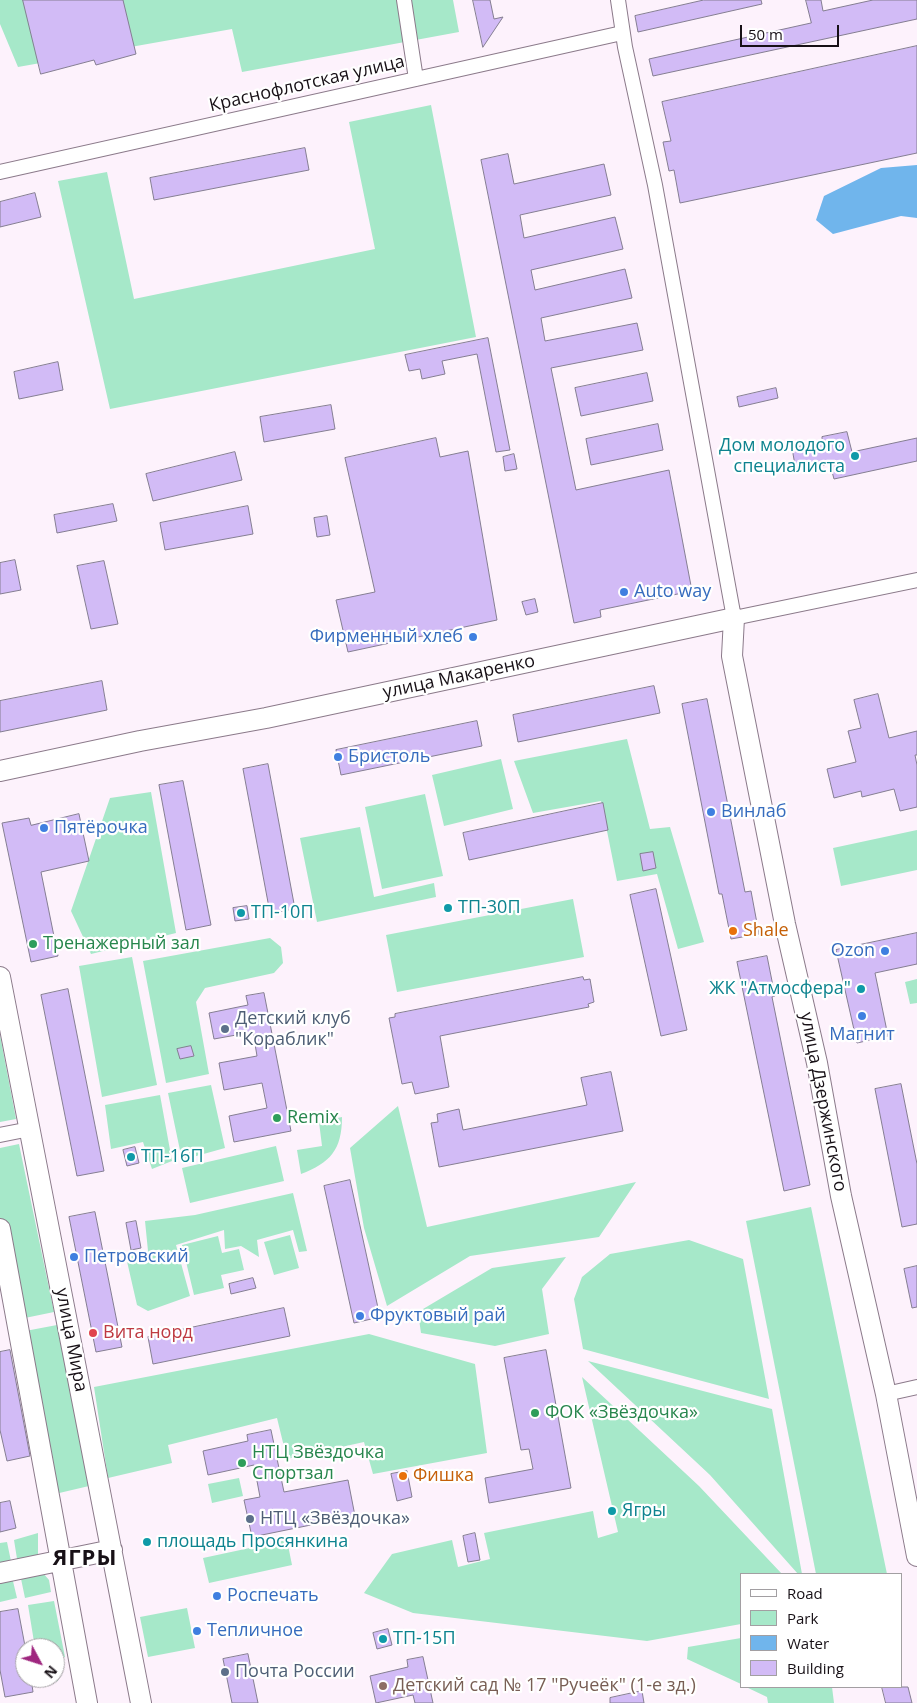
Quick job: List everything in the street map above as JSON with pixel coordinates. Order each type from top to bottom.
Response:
[{"type":"street","points":[[404,0],[416,79]]},
{"type":"street","points":[[618,0],[622,33],[655,185],[734,618]]},
{"type":"street","name":"Краснофлотская улица","points":[[0,172],[622,33]]},
{"type":"street","name":"улица Макаренко","points":[[0,771],[140,741],[266,718],[917,580]]},
{"type":"street","name":"улица Дзержинского","points":[[734,618],[732,656],[784,914],[817,1063],[840,1196],[886,1394],[917,1556]]},
{"type":"street","name":"улица Мира","points":[[0,977],[141,1703]]},
{"type":"street","points":[[0,1135],[30,1129]]},
{"type":"street","points":[[0,1229],[62,1560],[71,1620],[88,1703]]},
{"type":"street","points":[[886,1394],[917,1387]]},
{"type":"street","points":[[0,1573],[112,1550]]},
{"type":"green space","points":[[0,0],[453,0],[459,32],[242,72],[232,29],[18,67],[0,24]]},
{"type":"green space","points":[[431,105],[476,337],[110,409],[58,181],[107,172],[134,299],[375,249],[349,122]]},
{"type":"green space","points":[[627,739],[650,829],[670,827],[704,942],[678,949],[657,874],[617,881],[601,801],[533,813],[514,761]]},
{"type":"green space","points":[[501,759],[513,809],[444,826],[432,775]]},
{"type":"green space","points":[[151,792],[176,933],[91,954],[71,911],[110,798]]},
{"type":"green space","points":[[425,794],[443,876],[382,889],[365,807]]},
{"type":"green space","points":[[360,827],[374,897],[434,883],[436,897],[317,922],[300,838]]},
{"type":"green space","points":[[917,830],[917,870],[841,886],[833,848]]},
{"type":"green space","points":[[573,899],[584,957],[397,992],[386,935]]},
{"type":"green space","points":[[270,938],[281,947],[283,963],[274,973],[205,988],[196,1002],[209,1074],[166,1083],[143,961]]},
{"type":"green space","points":[[132,957],[157,1085],[102,1097],[79,966]]},
{"type":"green space","points":[[917,979],[917,1003],[910,1004],[905,982]]},
{"type":"green space","points":[[0,1035],[16,1119],[0,1122]]},
{"type":"green space","points":[[211,1085],[225,1148],[182,1160],[168,1093]]},
{"type":"green space","points":[[160,1095],[172,1161],[152,1169],[143,1142],[111,1149],[105,1105]]},
{"type":"green space","points":[[398,1106],[427,1227],[636,1182],[599,1237],[470,1256],[387,1306],[364,1228],[350,1148]]},
{"type":"green space","points":[[342,1117],[340,1138],[332,1154],[320,1165],[301,1174],[297,1150],[322,1146],[319,1122]]},
{"type":"green space","points":[[19,1144],[54,1312],[20,1319],[0,1222],[0,1148]]},
{"type":"green space","points":[[276,1146],[284,1181],[190,1203],[182,1168]]},
{"type":"green space","points":[[293,1193],[307,1251],[299,1252],[293,1230],[257,1240],[259,1257],[241,1246],[225,1249],[224,1230],[176,1245],[190,1296],[148,1311],[137,1305],[126,1257],[148,1251],[145,1221],[195,1215]]},
{"type":"green space","points":[[811,1207],[887,1573],[816,1573],[746,1221]]},
{"type":"green space","points":[[290,1235],[299,1268],[274,1275],[264,1242]]},
{"type":"green space","points":[[218,1236],[222,1253],[239,1249],[244,1270],[221,1275],[224,1288],[194,1295],[182,1245]]},
{"type":"green space","points":[[689,1240],[743,1259],[769,1399],[583,1349],[574,1299],[582,1277],[610,1254]]},
{"type":"green space","points":[[566,1257],[542,1289],[549,1334],[495,1346],[421,1333],[418,1312],[492,1268]]},
{"type":"green space","points":[[57,1325],[89,1486],[55,1494],[20,1332]]},
{"type":"green space","points":[[369,1334],[475,1364],[487,1453],[373,1474],[364,1442],[287,1459],[277,1418],[168,1445],[172,1463],[108,1478],[94,1387]]},
{"type":"green space","points":[[588,1361],[772,1409],[802,1573],[797,1573],[710,1475]]},
{"type":"green space","points":[[582,1377],[699,1486],[781,1573],[740,1573],[740,1624],[647,1641],[413,1613],[364,1593],[392,1554],[452,1540],[458,1567],[490,1559],[484,1533],[593,1511],[598,1538],[618,1532]]},
{"type":"green space","points":[[239,1478],[243,1496],[212,1503],[208,1484]]},
{"type":"green space","points":[[38,1533],[38,1557],[18,1565],[14,1540]]},
{"type":"green space","points":[[287,1540],[292,1565],[209,1583],[203,1558]]},
{"type":"green space","points":[[7,1542],[12,1566],[0,1568],[0,1543]]},
{"type":"green space","points":[[43,1573],[49,1580],[51,1592],[25,1598],[20,1574]]},
{"type":"green space","points":[[12,1577],[17,1598],[0,1602],[0,1579]]},
{"type":"green space","points":[[54,1601],[61,1638],[33,1638],[28,1605]]},
{"type":"green space","points":[[187,1608],[195,1648],[148,1657],[140,1617]]},
{"type":"green space","points":[[740,1638],[740,1684],[687,1659],[688,1647]]},
{"type":"green space","points":[[748,1688],[832,1688],[834,1703],[768,1703],[767,1697]]},
{"type":"water","points":[[917,165],[917,218],[901,216],[833,234],[816,220],[824,196],[881,168]]},
{"type":"building","points":[[23,0],[123,0],[136,54],[96,65],[94,60],[41,74]]},
{"type":"building","points":[[473,0],[490,0],[494,19],[503,17],[483,47]]},
{"type":"building","points":[[704,0],[761,0],[762,4],[638,32],[635,16]]},
{"type":"building","points":[[806,0],[821,0],[823,11],[873,0],[917,0],[917,19],[653,76],[649,59],[811,23]]},
{"type":"building","points":[[917,46],[917,153],[680,203],[674,170],[669,171],[663,142],[671,141],[662,102]]},
{"type":"building","points":[[305,148],[309,170],[154,200],[150,178]]},
{"type":"building","points":[[508,154],[514,184],[604,164],[611,195],[520,215],[524,238],[615,217],[623,249],[531,270],[535,290],[625,269],[632,298],[541,318],[545,341],[637,323],[643,350],[551,368],[576,490],[669,470],[692,591],[600,610],[601,617],[574,623],[481,160]]},
{"type":"building","points":[[35,193],[41,217],[0,227],[0,202]]},
{"type":"building","points":[[488,338],[510,450],[496,452],[477,354],[442,361],[445,374],[422,379],[420,369],[409,371],[405,355]]},
{"type":"building","points":[[58,362],[63,390],[19,399],[14,372]]},
{"type":"building","points":[[647,373],[653,401],[581,416],[575,388]]},
{"type":"building","points":[[776,388],[778,398],[739,407],[737,397]]},
{"type":"building","points":[[331,405],[335,429],[264,442],[260,417]]},
{"type":"building","points":[[658,424],[663,450],[591,465],[586,439]]},
{"type":"building","name":"Дом молодого специалиста","points":[[847,432],[852,452],[917,438],[917,461],[834,479],[830,464],[796,471],[792,448],[822,441],[822,437]]},
{"type":"building","points":[[436,438],[440,457],[468,451],[497,620],[348,652],[336,600],[375,592],[345,458]]},
{"type":"building","points":[[235,452],[242,480],[153,501],[146,474]]},
{"type":"building","points":[[514,454],[517,469],[505,471],[503,457]]},
{"type":"building","points":[[113,504],[117,521],[57,533],[54,515]]},
{"type":"building","points":[[248,506],[253,534],[165,550],[160,523]]},
{"type":"building","points":[[327,516],[330,535],[317,537],[314,518]]},
{"type":"building","points":[[15,560],[21,590],[0,594],[0,563]]},
{"type":"building","points":[[104,561],[118,624],[91,629],[77,566]]},
{"type":"building","points":[[535,599],[538,612],[526,615],[522,602]]},
{"type":"building","points":[[102,681],[107,710],[0,732],[0,701]]},
{"type":"building","points":[[654,686],[660,713],[518,742],[513,715]]},
{"type":"building","points":[[878,694],[889,738],[917,731],[917,755],[915,755],[917,765],[917,807],[900,811],[894,789],[862,797],[861,791],[834,798],[827,769],[856,762],[848,731],[861,728],[854,700]]},
{"type":"building","points":[[707,699],[745,892],[751,891],[759,934],[731,939],[722,894],[719,894],[682,704]]},
{"type":"building","points":[[477,721],[482,746],[341,775],[336,750]]},
{"type":"building","points":[[268,764],[295,909],[270,913],[243,769]]},
{"type":"building","points":[[183,781],[211,925],[186,930],[159,785]]},
{"type":"building","points":[[603,803],[608,830],[469,860],[463,833]]},
{"type":"building","points":[[79,814],[89,861],[41,872],[58,956],[31,962],[2,823],[29,818],[31,825]]},
{"type":"building","points":[[653,852],[656,868],[643,871],[640,854]]},
{"type":"building","points":[[656,889],[687,1030],[661,1036],[630,895]]},
{"type":"building","name":"ТП-10П","points":[[247,906],[249,919],[235,921],[233,908]]},
{"type":"building","name":"ЖК \"Атмосфера\"","points":[[917,933],[917,964],[875,973],[888,1036],[857,1043],[836,950]]},
{"type":"building","points":[[767,956],[775,996],[772,997],[810,1185],[784,1191],[737,962]]},
{"type":"building","points":[[583,977],[584,980],[590,979],[594,1002],[588,1004],[589,1007],[440,1036],[449,1087],[415,1094],[412,1082],[402,1084],[389,1018],[395,1017],[395,1014]]},
{"type":"building","points":[[68,989],[104,1171],[77,1176],[41,995]]},
{"type":"building","points":[[264,993],[291,1131],[234,1142],[229,1116],[267,1108],[262,1083],[224,1090],[219,1063],[257,1056],[253,1032],[214,1039],[209,1013],[248,1005],[246,996]]},
{"type":"building","points":[[191,1046],[194,1056],[180,1059],[177,1049]]},
{"type":"building","points":[[611,1072],[623,1131],[439,1167],[431,1123],[438,1122],[437,1114],[459,1109],[463,1130],[587,1105],[581,1078]]},
{"type":"building","points":[[901,1084],[917,1164],[917,1224],[902,1227],[875,1089]]},
{"type":"building","name":"ТП-16П","points":[[135,1147],[139,1163],[127,1166],[123,1150]]},
{"type":"building","points":[[350,1180],[380,1317],[354,1323],[324,1186]]},
{"type":"building","points":[[95,1212],[122,1347],[96,1352],[69,1217]]},
{"type":"building","points":[[136,1221],[141,1248],[131,1250],[126,1223]]},
{"type":"building","points":[[917,1266],[917,1307],[912,1308],[904,1269]]},
{"type":"building","points":[[253,1278],[256,1288],[231,1294],[229,1284]]},
{"type":"building","points":[[284,1308],[290,1336],[153,1364],[148,1337]]},
{"type":"building","points":[[10,1350],[30,1456],[7,1461],[0,1430],[0,1352]]},
{"type":"building","name":"ФОК «Звёздочка»","points":[[546,1350],[571,1488],[489,1503],[485,1478],[533,1469],[529,1449],[521,1450],[504,1358]]},
{"type":"building","points":[[271,1430],[284,1492],[348,1480],[355,1516],[252,1537],[244,1500],[260,1497],[254,1465],[208,1475],[203,1451],[248,1441],[247,1435]]},
{"type":"building","points":[[407,1471],[412,1497],[397,1501],[391,1474]]},
{"type":"building","points":[[10,1501],[16,1528],[0,1532],[0,1503]]},
{"type":"building","points":[[475,1533],[480,1560],[468,1562],[463,1536]]},
{"type":"building","points":[[18,1609],[23,1638],[15,1638],[15,1688],[32,1688],[33,1692],[5,1697],[0,1670],[0,1612]]},
{"type":"building","name":"ТП-15П","points":[[388,1629],[392,1645],[377,1649],[373,1633]]},
{"type":"building","points":[[248,1654],[258,1703],[232,1703],[223,1659]]},
{"type":"building","points":[[423,1657],[433,1703],[415,1703],[413,1695],[376,1703],[370,1676],[408,1667],[407,1660]]},
{"type":"building","points":[[908,1687],[912,1703],[886,1703],[882,1688]]},
{"type":"building","points":[[642,1691],[644,1703],[610,1703],[610,1698]]},
{"type":"place","name":"Дом молодого специалиста","points":[[855,456]]},
{"type":"place","name":"Auto way","points":[[624,592]]},
{"type":"place","name":"Фирменный хлеб","points":[[473,637]]},
{"type":"place","name":"Бристоль","points":[[338,757]]},
{"type":"place","name":"Винлаб","points":[[711,812]]},
{"type":"place","name":"Пятёрочка","points":[[44,828]]},
{"type":"place","name":"ТП-30П","points":[[448,908]]},
{"type":"place","name":"ТП-10П","points":[[241,913]]},
{"type":"place","name":"Shale","points":[[733,931]]},
{"type":"place","name":"Тренажерный зал","points":[[33,944]]},
{"type":"place","name":"Ozon","points":[[885,951]]},
{"type":"place","name":"ЖК \"Атмосфера\"","points":[[861,989]]},
{"type":"place","name":"Магнит","points":[[862,1016]]},
{"type":"place","name":"Детский клуб \"Кораблик\"","points":[[225,1029]]},
{"type":"place","name":"Remix","points":[[277,1118]]},
{"type":"place","name":"ТП-16П","points":[[131,1157]]},
{"type":"place","name":"Петровский","points":[[74,1257]]},
{"type":"place","name":"Фруктовый рай","points":[[360,1316]]},
{"type":"place","name":"Вита норд","points":[[93,1333]]},
{"type":"place","name":"ФОК «Звёздочка»","points":[[535,1413]]},
{"type":"place","name":"НТЦ Звёздочка Спортзал","points":[[242,1463]]},
{"type":"place","name":"Фишка","points":[[403,1476]]},
{"type":"place","name":"Ягры","points":[[612,1511]]},
{"type":"place","name":"НТЦ «Звёздочка»","points":[[250,1519]]},
{"type":"place","name":"площадь Просянкина","points":[[147,1542]]},
{"type":"place","name":"Роспечать","points":[[217,1596]]},
{"type":"place","name":"Тепличное","points":[[197,1631]]},
{"type":"place","name":"ТП-15П","points":[[383,1639]]},
{"type":"place","name":"Почта России","points":[[225,1672]]},
{"type":"place","name":"Детский сад № 17 \"Ручеёк\" (1-е зд.)","points":[[383,1686]]},
{"type":"district","name":"ЯГРЫ","points":[[85,1559]]}]
